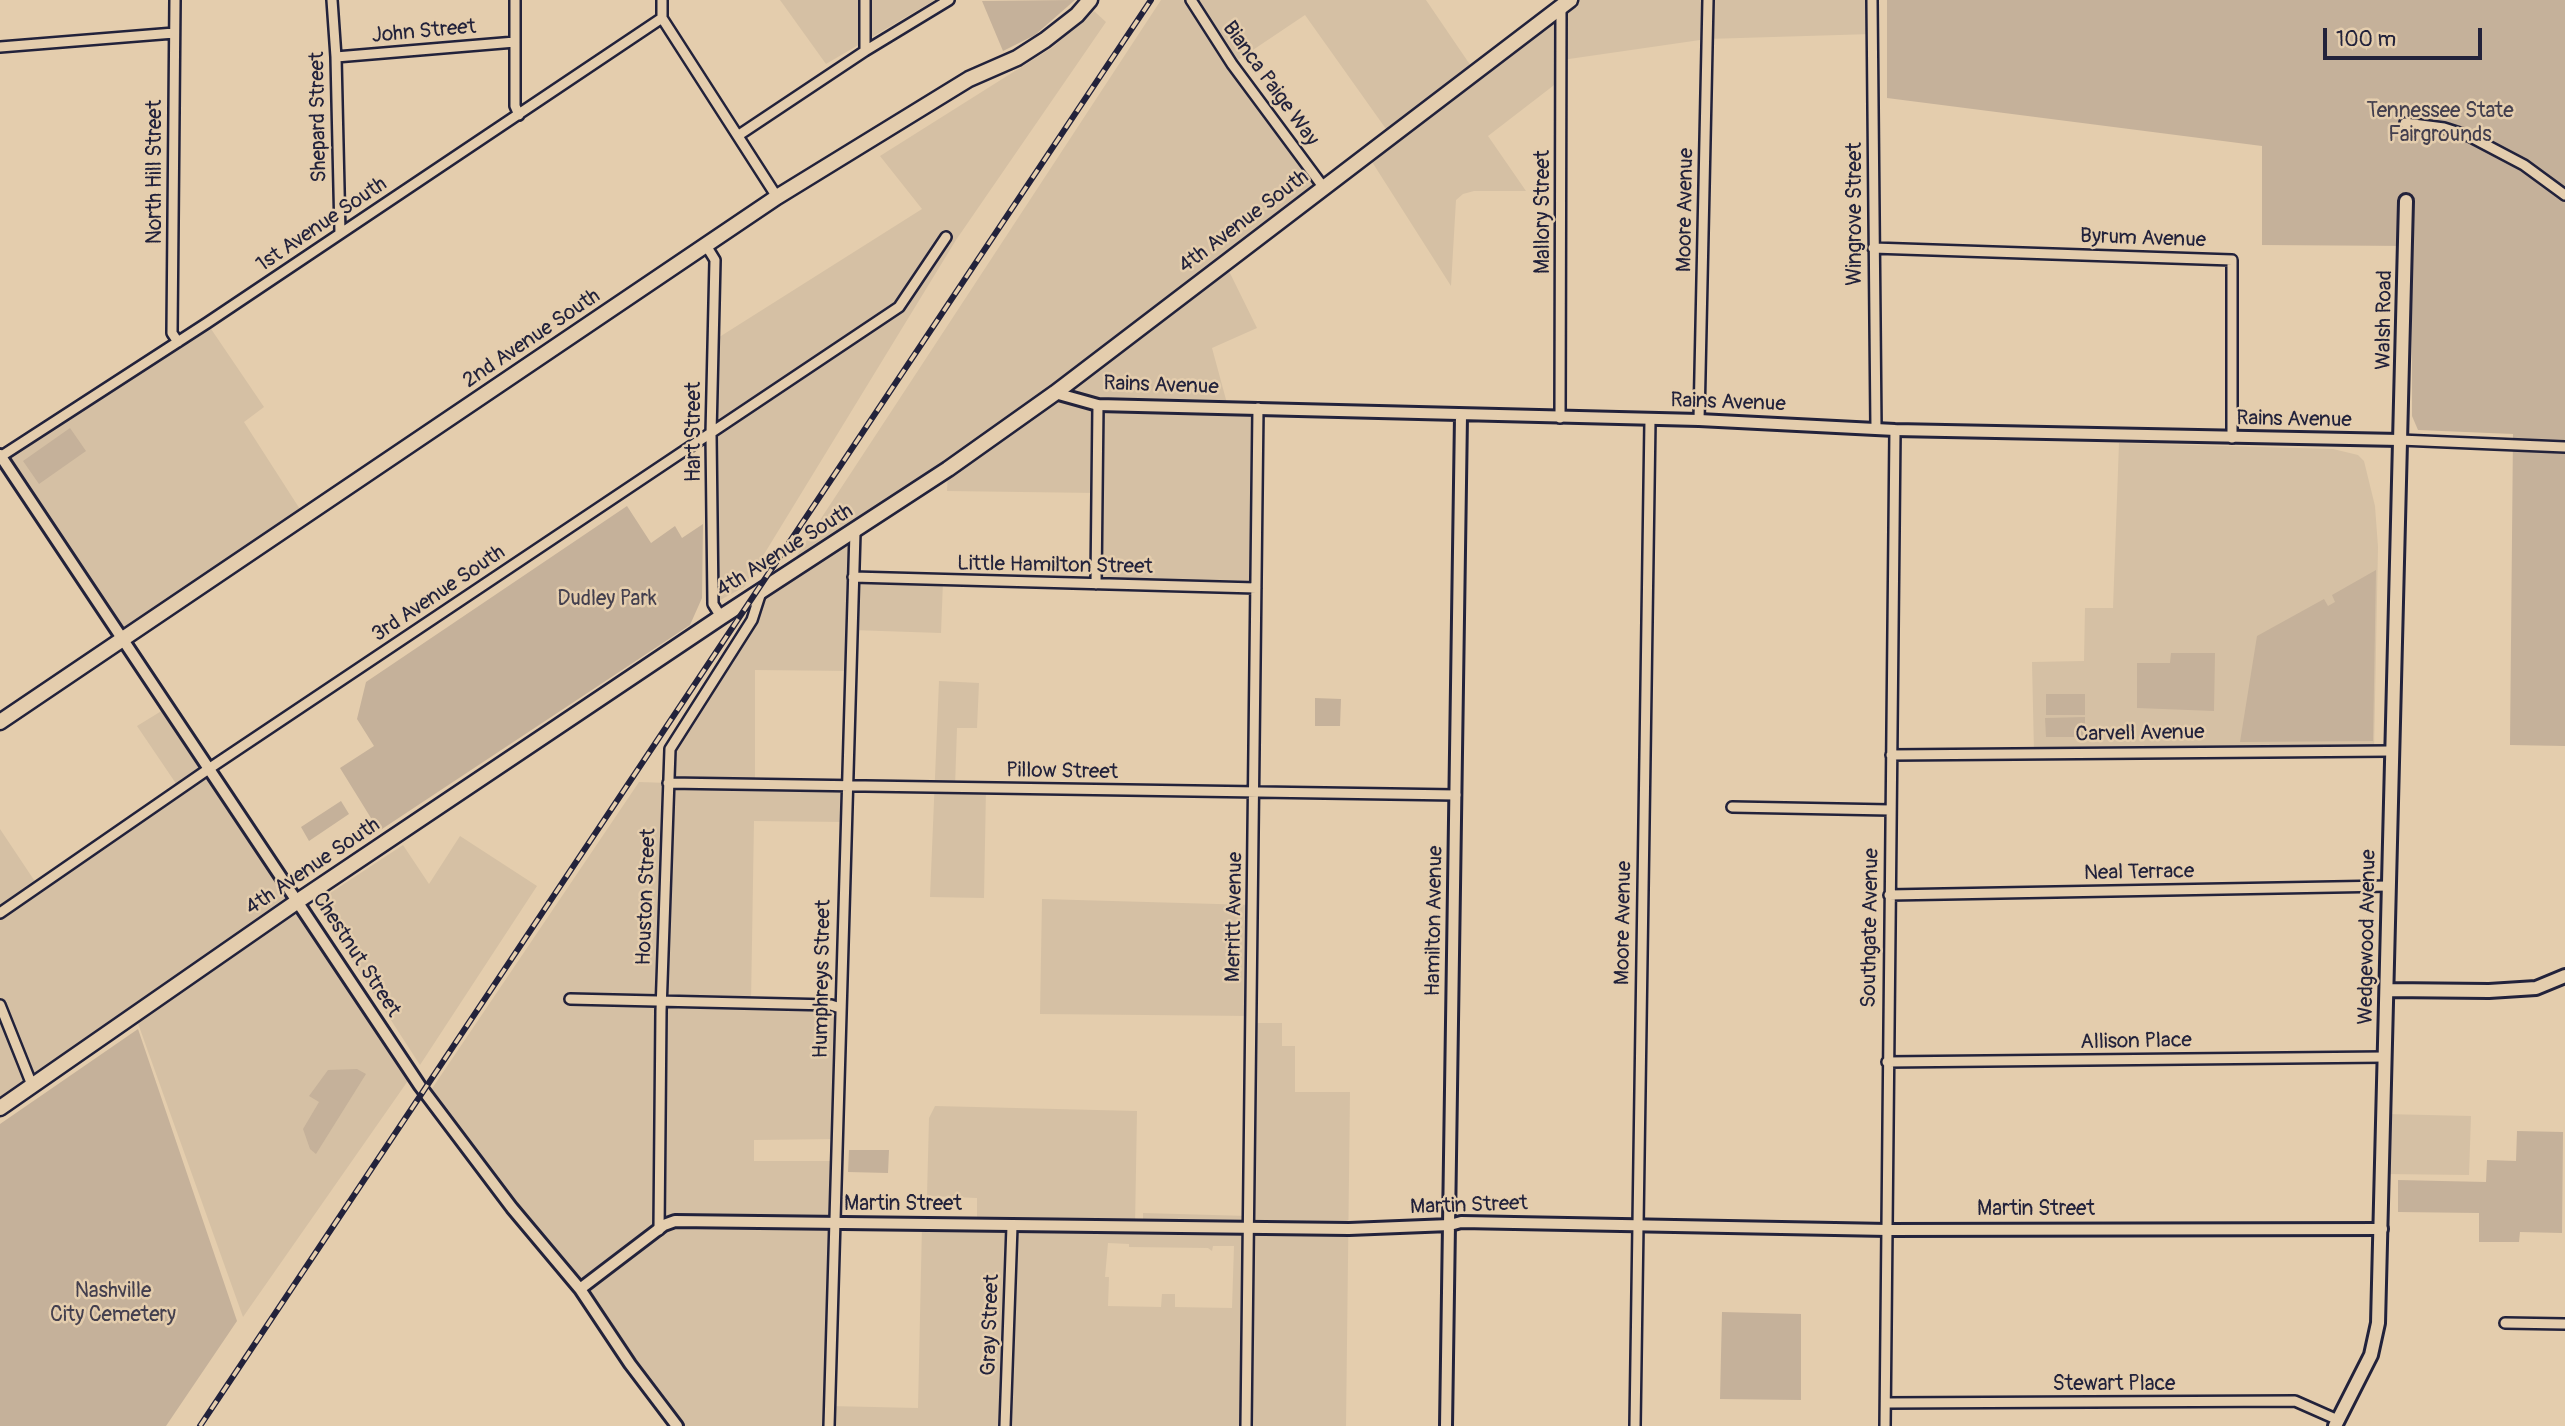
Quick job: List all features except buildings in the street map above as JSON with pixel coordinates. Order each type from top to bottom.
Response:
[{"type":"main road","name":"2nd Avenue South","points":[[0,722],[708,247],[777,197],[969,79],[1017,58],[1077,15],[1090,0]]},
{"type":"main road","name":"4th Avenue South","points":[[0,1108],[298,901],[721,617],[855,532],[1055,393],[1566,4]]},
{"type":"main road","name":"Walsh Road","points":[[2400,440],[2406,201]]},
{"type":"main road","name":"Wedgewood Avenue","points":[[2336,1423],[2371,1355],[2378,1322],[2390,751],[2400,440]]},
{"type":"main road","points":[[2387,990],[2488,991],[2536,988],[2565,976]]},
{"type":"street","name":"North Hill Street","points":[[175,0],[173,332],[178,342]]},
{"type":"street","name":"Shepard Street","points":[[332,0],[340,233]]},
{"type":"street","points":[[514,0],[515,106],[519,115]]},
{"type":"street","points":[[662,0],[662,18],[777,197]]},
{"type":"street","points":[[865,0],[865,51]]},
{"type":"street","points":[[739,135],[865,51],[949,0]]},
{"type":"street","name":"Bianca Paige Way","points":[[1191,0],[1232,64],[1324,188]]},
{"type":"street","name":"Moore Avenue","points":[[1699,420],[1708,0]]},
{"type":"street","name":"Wingrove Street","points":[[1872,0],[1876,428]]},
{"type":"street","name":"Mallory Street","points":[[1560,418],[1566,4]]},
{"type":"street","name":"1st Avenue South","points":[[0,456],[178,342],[662,18]]},
{"type":"street","points":[[0,47],[174,33]]},
{"type":"street","name":"John Street","points":[[336,57],[515,42]]},
{"type":"street","points":[[2405,123],[2444,128],[2469,136],[2525,165],[2565,195]]},
{"type":"street","name":"3rd Avenue South","points":[[0,913],[209,768],[899,307],[946,237]]},
{"type":"street","name":"Hart Street","points":[[708,247],[715,260],[711,434],[713,604],[721,617]]},
{"type":"street","name":"Byrum Avenue","points":[[1873,248],[2232,260],[2232,438]]},
{"type":"street","name":"Rains Avenue","points":[[1055,393],[1098,405],[1699,420],[1895,430],[2400,440]]},
{"type":"street","points":[[1096,584],[1098,405]]},
{"type":"street","name":"Merritt Avenue","points":[[1246,1426],[1258,408]]},
{"type":"street","name":"Hamilton Avenue","points":[[1446,1426],[1461,416]]},
{"type":"street","name":"Moore Avenue","points":[[1635,1426],[1650,420]]},
{"type":"street","name":"Southgate Avenue","points":[[1885,1426],[1895,430]]},
{"type":"street","points":[[2400,440],[2565,447]]},
{"type":"street","name":"Chestnut Street","points":[[0,456],[419,1086],[512,1208],[580,1289],[630,1364],[677,1426]]},
{"type":"street","name":"Humphreys Street","points":[[829,1426],[855,532]]},
{"type":"street","name":"Little Hamilton Street","points":[[853,577],[1256,588]]},
{"type":"street","name":"Houston Street","points":[[659,1230],[662,1001],[670,749],[752,620],[761,592]]},
{"type":"street","name":"Carvell Avenue","points":[[1891,755],[2228,750],[2390,751]]},
{"type":"street","name":"Pillow Street","points":[[668,783],[1456,795]]},
{"type":"street","points":[[1732,807],[1890,810]]},
{"type":"street","name":"Neal Terrace","points":[[1889,895],[2389,886]]},
{"type":"street","points":[[570,999],[831,1005],[840,1008]]},
{"type":"street","points":[[0,1005],[32,1085]]},
{"type":"street","name":"Allison Place","points":[[1887,1062],[2385,1057]]},
{"type":"street","name":"Martin Street","points":[[580,1289],[675,1221],[1349,1229],[1450,1225],[1461,1222],[1888,1230],[2382,1229]]},
{"type":"street","name":"Gray Street","points":[[1005,1426],[1012,1226]]},
{"type":"street","points":[[2505,1323],[2565,1324]]},
{"type":"street","name":"Stewart Place","points":[[1886,1403],[2295,1401],[2336,1423]]},
{"type":"shaded area","points":[[780,0],[935,0],[826,64]]},
{"type":"shaded area","points":[[1161,0],[1426,0],[1475,72],[1570,0],[1872,0],[1872,34],[1707,39],[1562,60],[1562,79],[1488,136],[1526,191],[1474,191],[1463,194],[1456,200],[1451,286],[1367,154],[1391,136],[1305,15],[1232,64],[1324,188],[1225,263],[1257,328],[1212,348],[1228,407],[1258,408],[1256,588],[1096,584],[1097,493],[947,491],[948,470],[855,533],[854,577],[943,581],[941,633],[852,630],[850,671],[755,670],[755,784],[846,786],[845,822],[754,821],[751,1002],[840,1008],[837,1139],[754,1140],[754,1161],[836,1161],[835,1224],[825,1224],[835,1234],[829,1406],[918,1408],[922,1225],[977,1225],[977,1198],[927,1196],[929,1118],[935,1106],[1137,1111],[1135,1227],[1143,1227],[1143,1213],[1248,1216],[1251,1023],[1282,1023],[1282,1046],[1295,1046],[1295,1092],[1350,1092],[1346,1426],[677,1426],[580,1289],[427,1096],[639,782],[668,783],[670,749],[752,620],[761,592],[782,578]],"holes":[[[1108,1243],[1129,1244],[1129,1247],[1208,1248],[1212,1251],[1213,1246],[1234,1246],[1232,1308],[1175,1307],[1175,1294],[1162,1294],[1161,1307],[1108,1306],[1109,1277],[1105,1277]]]},
{"type":"shaded area","points":[[1094,11],[1106,22],[956,240],[744,587],[713,604],[713,341],[922,209],[880,156],[1053,47]]},
{"type":"shaded area","points":[[207,323],[264,407],[244,422],[305,517],[123,639],[1,457]]},
{"type":"shaded area","points":[[2119,443],[2333,449],[2358,455],[2364,461],[2375,506],[2378,547],[2374,750],[2034,753],[2032,662],[2084,661],[2085,608],[2113,608]]},
{"type":"shaded area","points":[[939,681],[979,683],[977,728],[957,728],[955,787],[986,788],[984,898],[930,897]]},
{"type":"shaded area","points":[[168,707],[412,1075],[243,1317],[135,1015],[0,1108],[0,829],[38,886],[179,788],[137,726]]},
{"type":"shaded area","points":[[460,836],[537,886],[420,1065],[315,903],[403,845],[429,884]]},
{"type":"shaded area","points":[[1042,899],[1252,905],[1251,1016],[1040,1014]]},
{"type":"shaded area","points":[[2384,1114],[2471,1116],[2469,1175],[2383,1174]]},
{"type":"green space","points":[[1075,0],[1035,35],[1003,51],[982,1]]},
{"type":"green space","name":"Tennessee State Fairgrounds","points":[[1887,0],[2565,0],[2565,746],[2510,745],[2513,434],[2418,430],[2412,416],[2412,246],[2262,245],[2262,146],[1887,98]]},
{"type":"green space","points":[[70,428],[86,451],[39,484],[23,461]]},
{"type":"green space","name":"Dudley Park","points":[[627,506],[651,543],[675,526],[682,538],[703,524],[702,598],[690,625],[379,831],[340,768],[374,746],[357,719],[366,682]]},
{"type":"green space","points":[[2376,570],[2373,741],[2240,742],[2257,636],[2324,599],[2328,606],[2335,602],[2332,595]]},
{"type":"green space","points":[[2171,653],[2215,653],[2214,711],[2137,708],[2137,663],[2170,663]]},
{"type":"green space","points":[[2046,694],[2085,694],[2085,715],[2046,715]]},
{"type":"green space","points":[[1315,698],[1341,699],[1340,726],[1315,726]]},
{"type":"green space","points":[[2085,717],[2085,737],[2046,737],[2045,718]]},
{"type":"green space","points":[[341,801],[349,814],[309,841],[301,827]]},
{"type":"green space","name":"Nashville City Cemetery","points":[[138,1029],[237,1321],[166,1426],[0,1426],[0,1124]]},
{"type":"green space","points":[[357,1069],[366,1074],[316,1154],[310,1149],[303,1129],[319,1102],[309,1096],[328,1070]]},
{"type":"green space","points":[[2517,1131],[2563,1132],[2562,1233],[2520,1232],[2519,1242],[2479,1242],[2479,1213],[2398,1212],[2398,1180],[2486,1182],[2487,1160],[2516,1161]]},
{"type":"green space","points":[[849,1150],[889,1150],[888,1173],[848,1172]]},
{"type":"green space","points":[[1722,1312],[1801,1314],[1801,1400],[1720,1399]]},
{"type":"railway","points":[[200,1426],[1151,0]]}]
